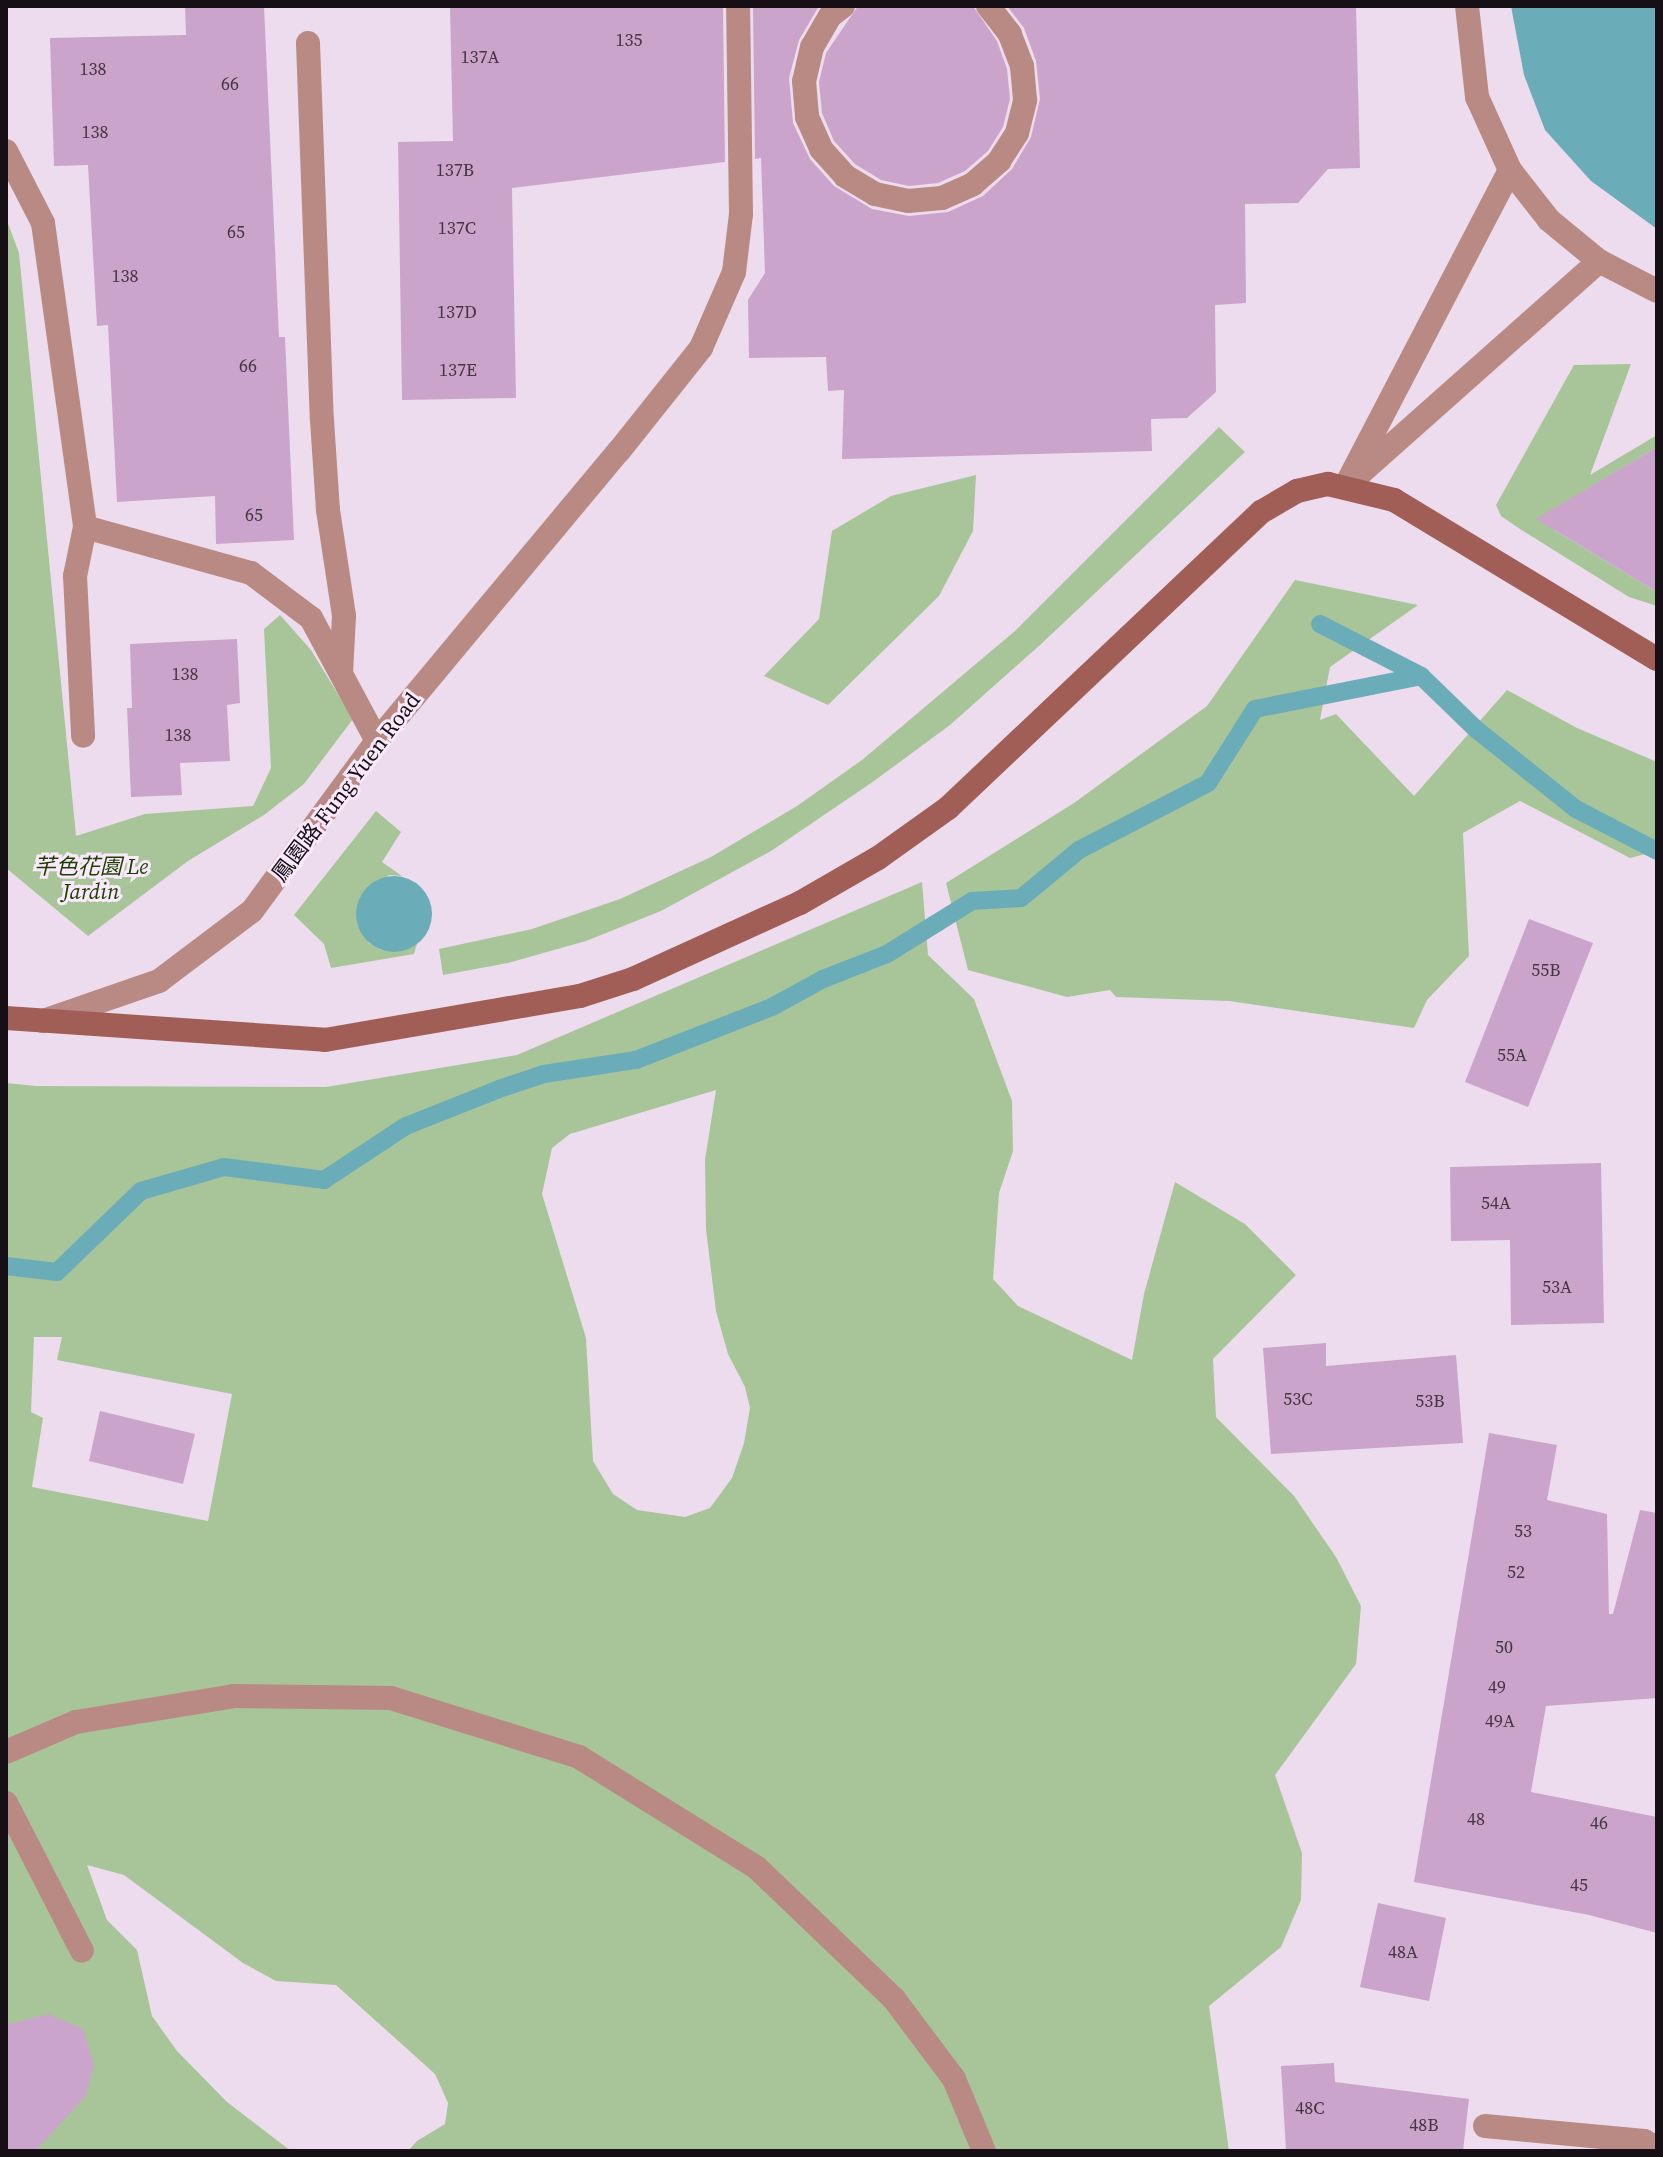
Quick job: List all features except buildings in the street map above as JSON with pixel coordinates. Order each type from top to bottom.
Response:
[{"type":"street","name":"鳳園路 Fung Yuen Road","points":[[6,1018],[43,1021],[159,981],[252,911],[377,741],[701,348],[734,272],[741,214],[738,6]]},
{"type":"street","points":[[843,6],[830,16],[812,47],[804,81],[807,117],[821,149],[845,176],[875,194],[908,201],[942,198],[973,184],[999,161],[1017,133],[1025,100],[1022,66],[1010,34],[988,6]]},
{"type":"street","points":[[1467,6],[1477,97],[1510,170],[1549,220],[1599,261],[1657,291]]},
{"type":"street","points":[[308,43],[322,420],[328,510],[344,616],[341,673]]},
{"type":"street","points":[[6,151],[43,223],[85,527],[75,576],[83,736]]},
{"type":"street","points":[[1345,487],[1510,170]]},
{"type":"street","points":[[1345,487],[1599,261]]},
{"type":"street","points":[[43,1021],[325,1040],[580,996],[633,979],[800,903],[878,858],[948,808],[1261,512],[1297,491],[1328,484],[1394,500],[1657,659]]},
{"type":"street","points":[[85,527],[251,573],[311,618],[377,741]]},
{"type":"street","points":[[6,1752],[76,1722],[234,1696],[391,1698],[579,1757],[756,1867],[894,1999],[954,2079],[984,2151]]},
{"type":"street","points":[[6,1803],[82,1951]]},
{"type":"street","points":[[1485,2126],[1644,2141],[1657,2148]]},
{"type":"green space","name":"芊色花園 Le Jardin","points":[[6,218],[19,253],[76,836],[145,814],[253,806],[271,768],[264,629],[280,615],[311,650],[353,719],[304,784],[264,815],[188,861],[88,936],[6,868]]},
{"type":"green space","points":[[1631,364],[1590,475],[1657,435],[1657,447],[1564,503],[1550,522],[1554,530],[1657,592],[1657,606],[1629,597],[1523,531],[1501,516],[1496,505],[1574,365]]},
{"type":"green space","points":[[1219,427],[1245,452],[1040,645],[950,725],[874,781],[771,851],[661,911],[586,941],[508,963],[443,975],[439,949],[532,929],[620,899],[711,857],[797,806],[862,760],[1015,631]]},
{"type":"green space","points":[[976,475],[973,531],[939,596],[828,705],[764,676],[819,619],[832,531],[891,496]]},
{"type":"green space","points":[[1295,580],[1418,605],[1330,667],[1320,720],[1336,714],[1414,796],[1507,690],[1577,728],[1657,762],[1657,851],[1630,858],[1520,801],[1463,833],[1469,956],[1427,1000],[1414,1028],[1229,1001],[1116,997],[1110,990],[1067,997],[968,970],[946,883],[1074,803],[1207,706]]},
{"type":"green space","points":[[376,811],[401,832],[382,862],[402,876],[389,875],[360,897],[357,922],[369,943],[381,950],[405,950],[417,944],[414,954],[331,968],[324,944],[294,915]]},
{"type":"green space","points":[[922,882],[928,955],[974,999],[1012,1101],[1013,1151],[999,1193],[993,1279],[1018,1306],[1132,1360],[1144,1294],[1175,1182],[1245,1224],[1296,1275],[1213,1359],[1216,1417],[1294,1496],[1336,1557],[1361,1606],[1356,1664],[1275,1775],[1302,1853],[1301,1900],[1281,1947],[1209,2006],[1229,2151],[408,2151],[417,2141],[445,2124],[448,2103],[435,2074],[336,1985],[276,1981],[243,1963],[124,1875],[87,1865],[107,1920],[137,1950],[152,2016],[177,2051],[227,2102],[291,2151],[6,2151],[6,1083],[36,1086],[326,1087],[517,1055]],"holes":[[[716,1090],[705,1160],[706,1229],[716,1311],[728,1354],[745,1387],[750,1408],[744,1443],[732,1478],[710,1508],[685,1517],[637,1510],[613,1494],[593,1461],[586,1338],[542,1194],[552,1148],[570,1134]],[[34,1337],[62,1337],[57,1360],[232,1394],[208,1521],[32,1487],[43,1418],[31,1412]]]},
{"type":"water","points":[[1511,6],[1657,6],[1657,229],[1591,181],[1545,130],[1524,75]]},
{"type":"water","points":[[394,876],[408,879],[421,887],[429,900],[432,914],[429,928],[421,941],[408,949],[394,952],[380,949],[367,941],[359,928],[356,914],[359,900],[367,887],[380,879]]},
{"type":"waterway","points":[[1320,624],[1421,676],[1477,730],[1576,809],[1657,851]]},
{"type":"waterway","points":[[6,1266],[57,1272],[141,1191],[224,1167],[324,1180],[406,1126],[499,1089],[544,1074],[636,1060],[772,1007],[823,979],[887,954],[972,901],[1021,898],[1079,850],[1208,783],[1255,709],[1421,676]]}]
